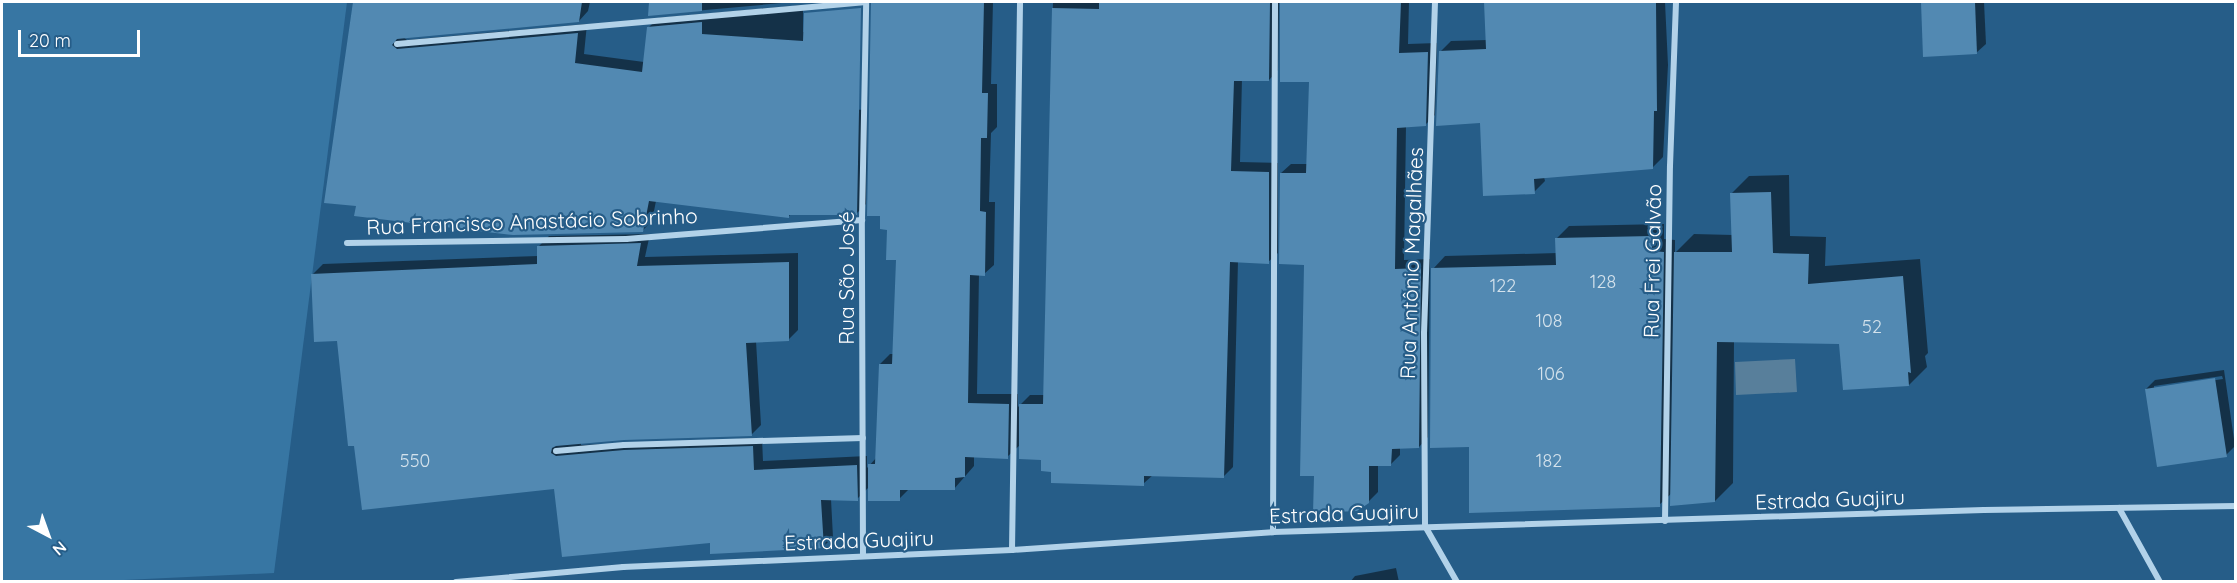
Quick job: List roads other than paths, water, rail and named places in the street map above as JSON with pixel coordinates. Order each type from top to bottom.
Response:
[{"type":"street","points":[[397,44],[866,2]]},
{"type":"street","name":"Rua São José","points":[[863,555],[862,220],[866,2]]},
{"type":"street","points":[[1012,550],[1020,2]]},
{"type":"street","points":[[1273,532],[1275,2]]},
{"type":"street","name":"Rua Antônio Magalhães","points":[[1425,526],[1424,333],[1435,2]]},
{"type":"street","name":"Rua Frei Galvão","points":[[1665,521],[1670,166],[1676,2]]},
{"type":"street","name":"Rua Francisco Anastácio Sobrinho","points":[[347,243],[626,239],[862,220]]},
{"type":"street","points":[[556,451],[624,445],[863,438]]},
{"type":"street","name":"Estrada Guajiru","points":[[456,582],[623,567],[1012,550],[1273,532],[1425,526],[2235,506]]},
{"type":"street","points":[[2119,508],[2160,582]]},
{"type":"street","points":[[1425,526],[1457,582]]}]
